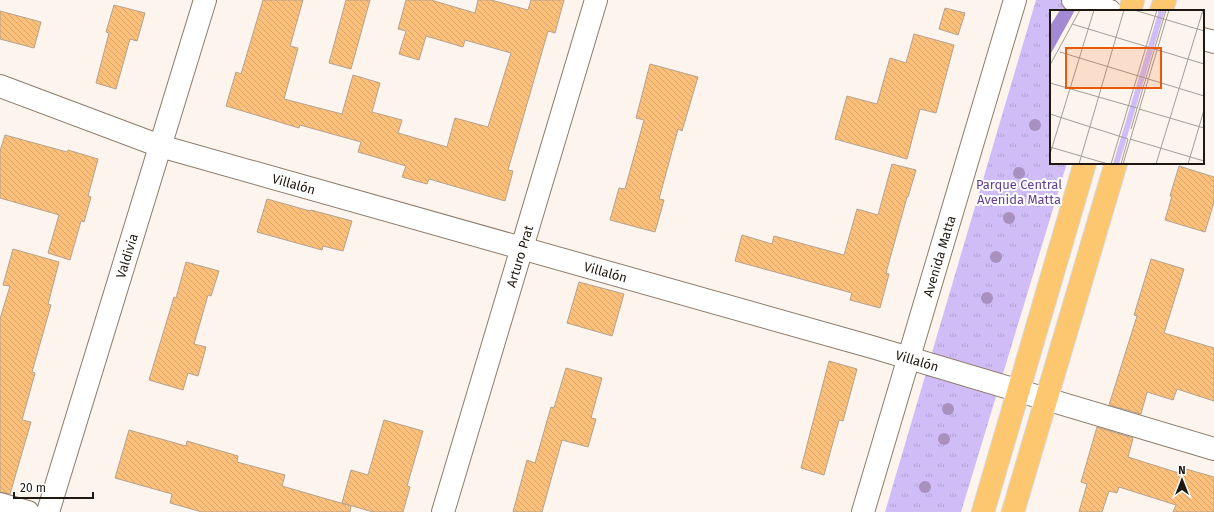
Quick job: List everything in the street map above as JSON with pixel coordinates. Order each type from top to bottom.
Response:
[{"type":"main road","points":[[1130,10],[1133,0]]},
{"type":"main road","points":[[1161,10],[1165,0]]},
{"type":"main road","points":[[983,512],[1085,164]]},
{"type":"main road","points":[[1013,512],[1116,164]]},
{"type":"street","name":"Valdivia","points":[[48,512],[205,0]]},
{"type":"street","name":"Arturo Prat","points":[[443,512],[596,0]]},
{"type":"street","name":"Avenida Matta","points":[[863,512],[1015,0]]},
{"type":"street","points":[[1073,0],[1107,10]]},
{"type":"street","points":[[1204,39],[1214,42]]},
{"type":"street","name":"Villalón","points":[[0,86],[160,146],[522,247],[909,358],[1214,449]]},
{"type":"street","points":[[0,504],[28,512]]},
{"type":"green space","name":"Parque Central Avenida Matta","points":[[1036,0],[1116,0],[1113,10],[1050,10],[1050,164],[1067,164],[961,512],[885,512]]},
{"type":"building","points":[[263,0],[303,0],[290,46],[298,48],[284,99],[342,114],[353,75],[380,83],[372,112],[402,120],[398,133],[447,147],[455,118],[488,127],[511,53],[465,40],[463,47],[426,36],[419,60],[399,54],[406,31],[398,29],[406,0],[431,0],[475,13],[478,0],[491,0],[528,10],[531,0],[564,0],[555,33],[548,31],[508,170],[513,171],[505,201],[429,179],[427,184],[402,177],[406,166],[358,152],[361,142],[300,125],[299,128],[226,106],[236,72],[241,74]]},
{"type":"building","points":[[346,0],[370,0],[351,69],[329,63]]},
{"type":"building","points":[[114,5],[145,13],[137,41],[130,39],[116,89],[96,83],[109,33],[106,32]]},
{"type":"building","points":[[945,8],[965,13],[958,35],[939,29]]},
{"type":"building","points":[[0,11],[41,22],[34,48],[0,39]]},
{"type":"building","points":[[914,34],[954,45],[936,113],[920,109],[907,159],[835,139],[847,96],[877,104],[890,58],[906,63]]},
{"type":"building","points":[[650,64],[698,77],[682,131],[678,129],[659,199],[664,200],[655,232],[610,220],[619,188],[625,189],[644,120],[636,118]]},
{"type":"building","points":[[5,135],[67,152],[68,150],[98,159],[88,196],[91,197],[84,222],[81,221],[70,260],[48,253],[59,215],[0,198],[0,151]]},
{"type":"building","points":[[892,164],[916,170],[886,273],[889,274],[880,308],[850,300],[852,293],[735,261],[742,235],[772,244],[774,236],[844,255],[857,209],[878,215]]},
{"type":"building","points":[[1179,166],[1214,177],[1214,202],[1205,232],[1165,220]]},
{"type":"building","points":[[267,199],[352,221],[343,251],[323,246],[322,250],[257,232]]},
{"type":"building","points":[[13,249],[59,262],[48,304],[51,305],[32,372],[35,373],[22,420],[31,422],[10,494],[0,492],[0,319],[10,286],[3,285]]},
{"type":"building","points":[[1151,259],[1184,269],[1164,333],[1214,348],[1214,401],[1177,389],[1173,400],[1147,392],[1141,414],[1109,405],[1137,316],[1134,315]]},
{"type":"building","points":[[186,262],[219,271],[211,296],[208,295],[194,344],[206,347],[198,376],[188,373],[183,390],[149,380],[174,297],[176,298]]},
{"type":"building","points":[[579,282],[624,294],[612,336],[567,323]]},
{"type":"building","points":[[829,361],[857,369],[843,421],[839,420],[824,475],[801,468]]},
{"type":"building","points":[[566,368],[602,378],[591,418],[596,419],[588,447],[562,440],[542,512],[513,512],[527,460],[535,463],[551,407],[554,408]]},
{"type":"building","points":[[384,420],[423,431],[407,486],[410,487],[403,512],[373,512],[342,503],[351,470],[368,475]]},
{"type":"building","points":[[1097,427],[1133,438],[1128,457],[1185,475],[1186,469],[1214,477],[1214,512],[1173,512],[1176,505],[1119,487],[1117,493],[1109,491],[1102,512],[1079,512],[1087,484],[1081,482]]},
{"type":"building","points":[[129,430],[186,446],[187,441],[238,456],[237,462],[285,475],[282,486],[351,506],[350,512],[202,512],[170,503],[172,494],[115,478]]}]
